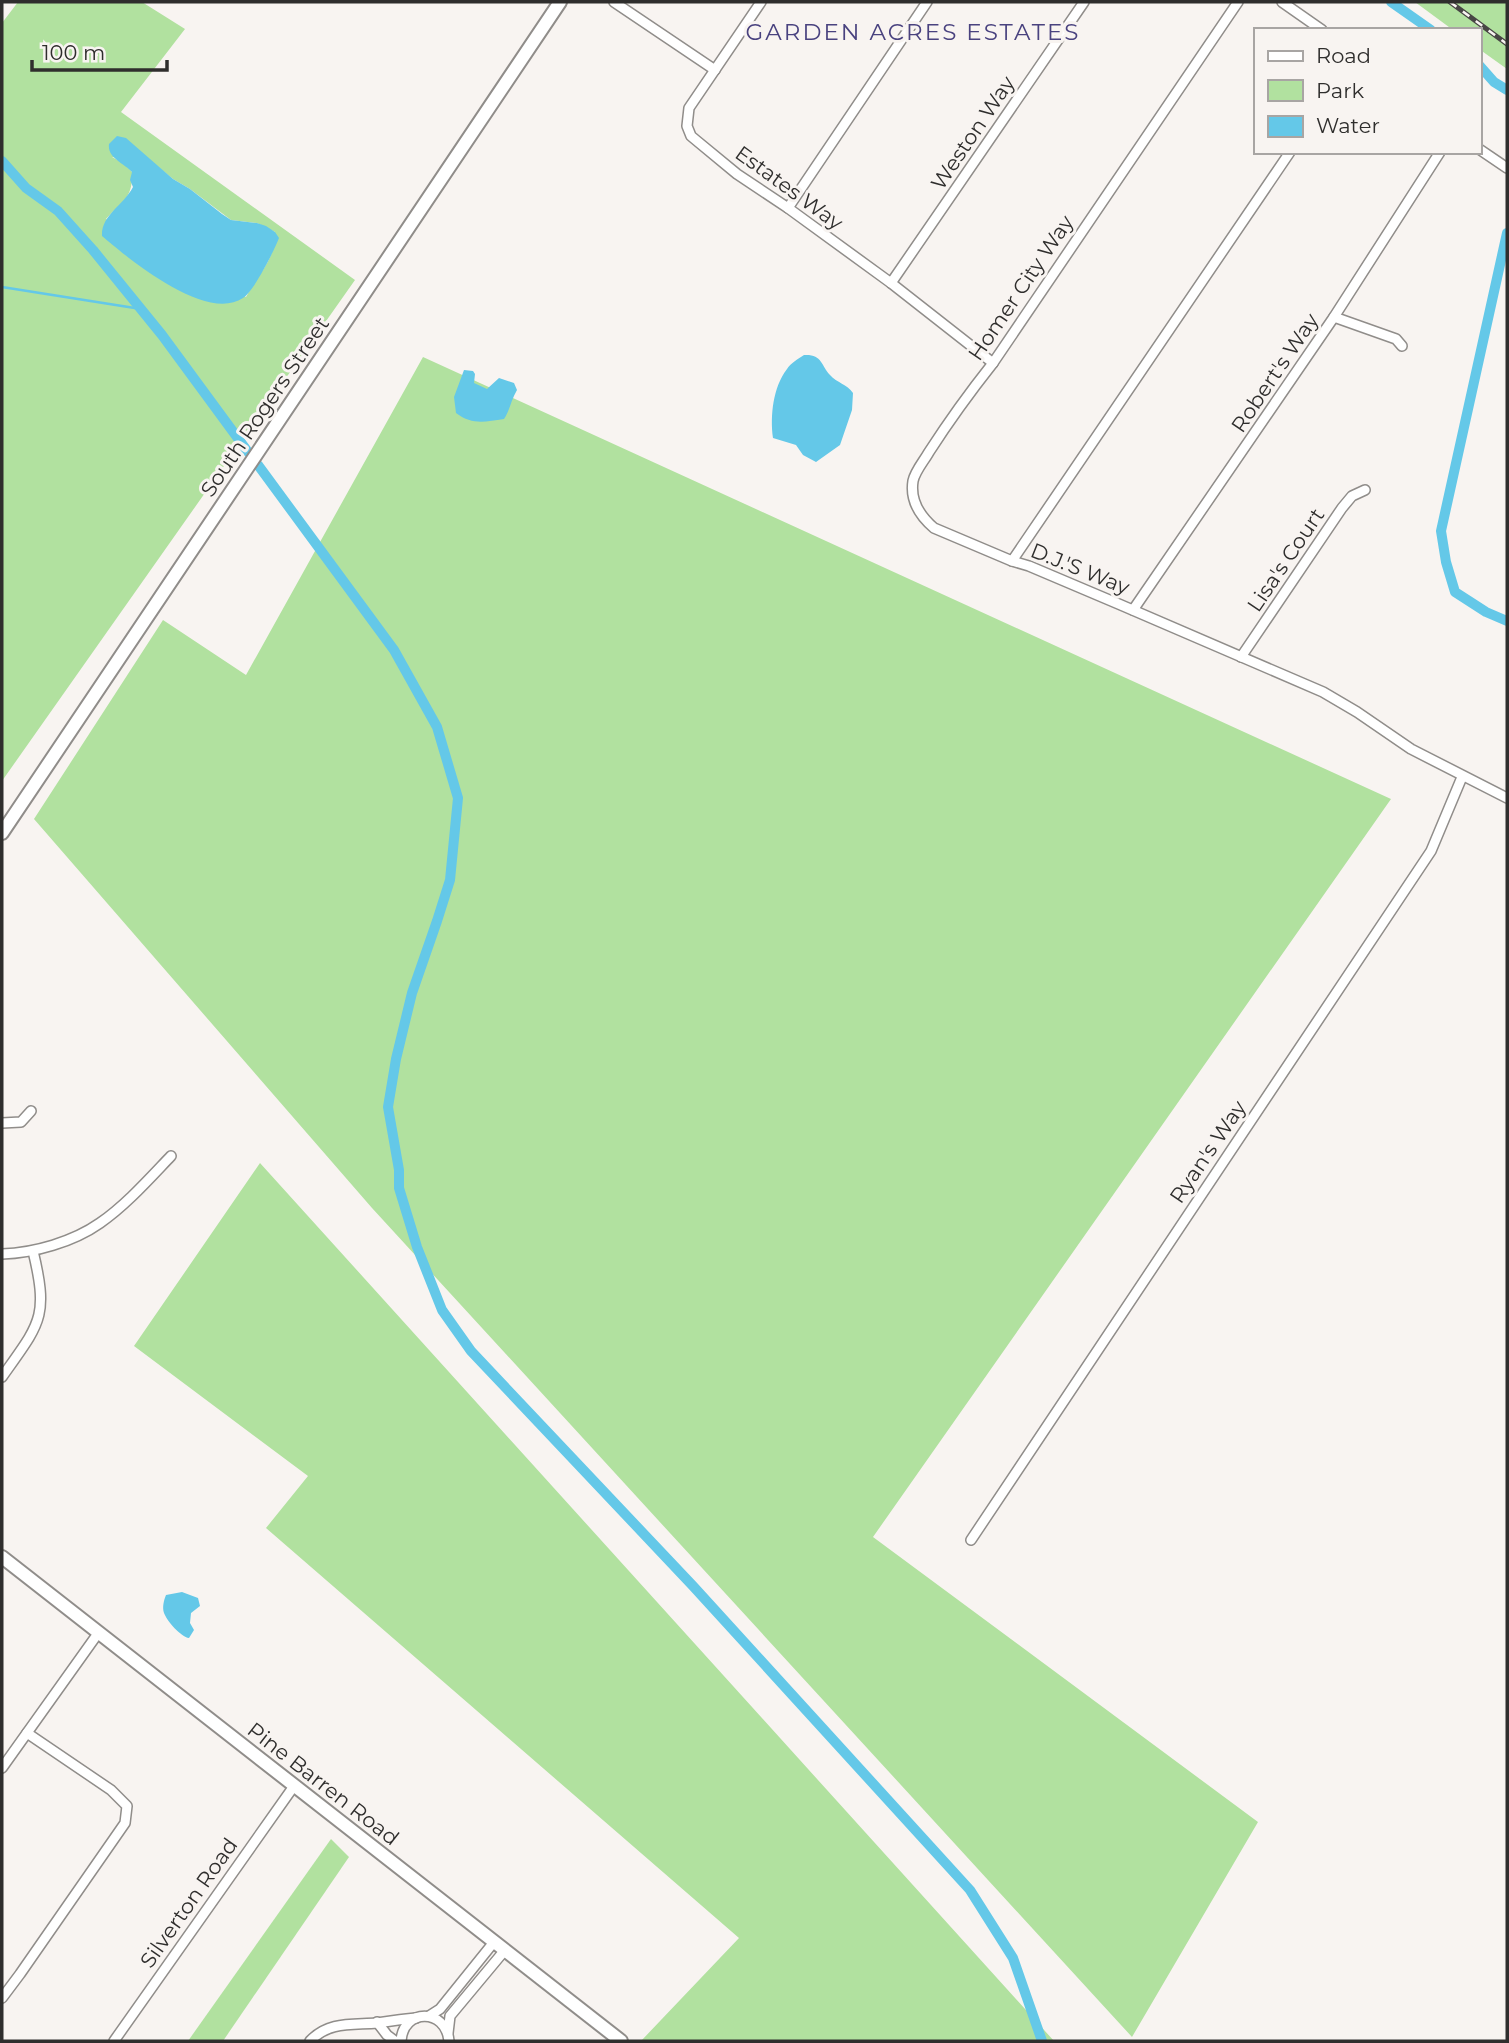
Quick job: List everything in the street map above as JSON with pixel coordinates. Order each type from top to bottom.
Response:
[{"type":"street","name":"South Rogers Street","points":[[2,834],[560,2]]},
{"type":"street","points":[[614,2],[715,69]]},
{"type":"street","name":"Estates Way","points":[[761,2],[689,108],[687,126],[691,136],[737,174],[891,283],[993,363]]},
{"type":"street","points":[[788,208],[927,2]]},
{"type":"street","name":"Weston Way","points":[[891,283],[1084,2]]},
{"type":"street","name":"Homer City Way","points":[[1012,561],[934,528],[920,513],[913,494],[914,477],[957,408],[993,363],[1238,2]]},
{"type":"street","points":[[1282,2],[1319,28]]},
{"type":"street","points":[[1481,150],[1507,168]]},
{"type":"street","name":"D.J.'S Way","points":[[1289,154],[1012,561],[1323,692],[1411,750],[1507,799]]},
{"type":"street","name":"Robert's Way","points":[[1133,610],[1334,317],[1439,154]]},
{"type":"street","points":[[1334,317],[1396,339],[1402,346]]},
{"type":"street","name":"Lisa's Court","points":[[1241,657],[1342,508],[1352,496],[1365,490]]},
{"type":"street","name":"Ryan's Way","points":[[971,1540],[1431,851],[1462,777]]},
{"type":"street","points":[[2,1123],[21,1122],[31,1111]]},
{"type":"street","points":[[2,1254],[33,1251],[99,1224],[172,1156]]},
{"type":"street","points":[[2,1377],[35,1330],[40,1313],[41,1286],[33,1251]]},
{"type":"street","name":"Pine Barren Road","points":[[2,1556],[621,2041]]},
{"type":"street","points":[[2,1768],[99,1632]]},
{"type":"street","points":[[2,1998],[125,1823],[127,1806],[111,1790],[27,1733]]},
{"type":"street","name":"Silverton Road","points":[[114,2041],[293,1786]]},
{"type":"street","points":[[310,2041],[331,2026],[344,2023],[429,2016],[440,2009],[499,1946]]},
{"type":"street","points":[[449,2037],[450,2016],[499,1946]]},
{"type":"street","points":[[429,2016],[441,2022],[449,2037]]},
{"type":"street","points":[[401,2041],[404,2028],[416,2018]]},
{"type":"street","points":[[377,2022],[387,2035],[396,2041]]},
{"type":"green space","points":[[18,2],[142,2],[185,29],[121,112],[355,280],[2,781],[2,23]],"holes":[[[112,157],[151,161],[231,220],[257,223],[275,232],[273,250],[246,297],[106,219],[125,199],[132,181],[132,172],[125,164]]]},
{"type":"green space","points":[[1415,2],[1507,2],[1507,69],[1481,50],[1481,28],[1450,28]]},
{"type":"green space","points":[[423,357],[1391,799],[873,1537],[1258,1822],[1132,2037],[372,1208],[34,819],[163,620],[246,675]]},
{"type":"green space","points":[[260,1163],[1054,2041],[641,2041],[739,1938],[266,1528],[308,1476],[134,1346]]},
{"type":"green space","points":[[331,1839],[349,1857],[223,2041],[188,2041]]},
{"type":"water","points":[[117,136],[126,138],[173,179],[231,220],[257,223],[275,232],[279,238],[273,252],[248,294],[227,303],[209,302],[189,295],[149,272],[102,236],[105,222],[133,187],[130,180],[132,172],[113,157],[109,149],[109,144]]},
{"type":"water","points":[[804,355],[818,358],[830,375],[853,393],[852,410],[840,445],[816,462],[803,455],[796,445],[773,438],[772,411],[778,384],[789,367]]},
{"type":"water","points":[[464,370],[473,371],[474,383],[487,389],[499,378],[514,383],[517,390],[504,419],[473,421],[456,413],[454,397]]},
{"type":"water","points":[[182,1592],[198,1598],[200,1606],[191,1613],[190,1623],[194,1630],[189,1638],[175,1628],[163,1611],[166,1595]]},
{"type":"waterway","points":[[1391,2],[1428,28]]},
{"type":"waterway","points":[[1481,67],[1494,82],[1507,90]]},
{"type":"waterway","points":[[2,161],[26,188],[58,211],[93,250],[162,335],[248,452]]},
{"type":"waterway","points":[[1507,233],[1441,531],[1455,592],[1486,612],[1507,621]]},
{"type":"waterway","points":[[2,287],[141,309]]},
{"type":"waterway","points":[[258,465],[394,650],[437,727],[458,798],[450,880],[412,993],[388,1107],[399,1170],[399,1188],[417,1247],[442,1310],[471,1351],[693,1586],[970,1890],[1013,1958],[1042,2041]]},
{"type":"railway","points":[[1450,2],[1507,44]]},
{"type":"district","name":"GARDEN ACRES ESTATES","points":[[913,32]]}]
